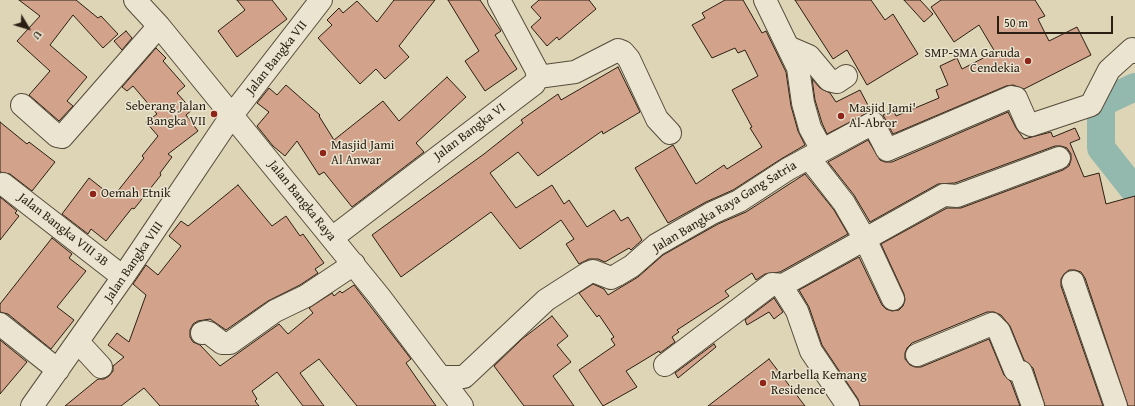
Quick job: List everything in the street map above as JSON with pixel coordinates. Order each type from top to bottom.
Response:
[{"type":"street","name":"Jalan Bangka Raya","points":[[135,0],[159,26],[354,264],[442,377],[462,406]]},
{"type":"street","name":"Jalan Bangka VII","points":[[232,115],[321,0]]},
{"type":"street","points":[[499,0],[536,69],[538,77],[575,72],[618,50],[622,52],[633,66],[657,118],[670,133]]},
{"type":"street","points":[[770,2],[798,68],[803,104],[816,154],[866,240],[893,298]]},
{"type":"street","points":[[22,105],[57,136],[62,137],[159,26]]},
{"type":"street","points":[[788,47],[809,56],[829,80],[837,82],[846,76]]},
{"type":"street","name":"Jalan Bangka Raya Gang Satria","points":[[442,377],[464,377],[546,300],[588,273],[593,271],[611,278],[617,275],[632,266],[656,245],[712,213],[739,201],[788,169],[873,123],[887,150],[1011,97],[1016,98],[1026,123],[1031,125],[1091,105],[1109,70],[1132,49],[1135,52]]},
{"type":"street","name":"Jalan Bangka VI","points":[[332,238],[534,84],[538,77]]},
{"type":"street","name":"Jalan Bangka VIII","points":[[32,406],[123,277],[232,115]]},
{"type":"street","points":[[665,366],[772,284],[783,285],[944,196],[957,196],[1059,158]]},
{"type":"street","name":"Jalan Bangka VIII 3B","points":[[3,184],[123,277]]},
{"type":"street","points":[[202,333],[209,333],[222,343],[230,343],[275,311],[306,296],[354,264]]},
{"type":"street","points":[[1073,282],[1116,406]]},
{"type":"street","points":[[783,285],[784,290],[797,310],[811,352],[848,406]]},
{"type":"street","points":[[0,324],[58,370]]},
{"type":"street","points":[[916,354],[992,324],[999,331],[1015,370],[1021,372],[1033,406]]},
{"type":"street","points":[[78,342],[101,367]]},
{"type":"building","points":[[19,0],[76,0],[98,18],[101,16],[118,34],[103,48],[73,15],[50,45],[87,77],[67,101],[73,106],[59,121],[29,95],[50,71],[17,41],[40,16]]},
{"type":"building","points":[[237,0],[272,0],[287,19],[237,57],[218,31],[245,10]]},
{"type":"building","points":[[394,0],[435,0],[399,46],[409,57],[385,79],[376,69],[360,84],[318,38],[332,25],[327,20],[339,8],[343,13],[357,1],[377,22]]},
{"type":"building","points":[[448,0],[480,0],[501,31],[495,35],[517,69],[485,91],[465,61],[479,51]]},
{"type":"building","points":[[539,0],[589,0],[596,9],[559,40],[557,37],[547,46],[531,27],[541,18],[531,7]]},
{"type":"building","points":[[725,0],[743,0],[762,33],[766,31],[786,72],[791,106],[798,131],[805,145],[733,190],[706,202],[668,223],[635,168],[673,145],[696,184],[724,165],[727,169],[762,147],[750,128],[752,127],[732,90],[758,76],[745,50],[738,53],[735,48],[712,58],[692,25],[705,18],[702,13]]},
{"type":"building","points":[[795,0],[871,0],[885,20],[893,14],[918,54],[867,85],[847,50],[833,59]]},
{"type":"building","points":[[904,0],[920,0],[933,14],[924,22]]},
{"type":"building","points":[[941,0],[1035,0],[1045,16],[1038,19],[1049,41],[1077,27],[1091,55],[1024,89],[1013,85],[1006,86],[893,134],[883,115],[893,110],[896,116],[939,98],[936,90],[948,85],[940,66],[957,58],[962,69],[995,52],[979,25],[954,42],[931,7]]},
{"type":"building","points":[[126,31],[132,38],[122,50],[114,41]]},
{"type":"building","points":[[156,48],[166,58],[163,61],[185,86],[177,93],[192,110],[186,115],[198,131],[168,154],[172,157],[160,173],[161,175],[106,241],[91,229],[88,234],[62,214],[89,178],[113,197],[144,158],[142,156],[158,136],[146,122],[157,114],[133,86],[127,91],[122,87]]},
{"type":"building","points":[[618,67],[640,112],[603,134],[602,131],[538,176],[518,152],[490,173],[516,208],[552,185],[564,204],[569,200],[587,227],[614,210],[621,221],[628,217],[642,240],[631,250],[629,248],[605,262],[598,259],[589,259],[579,264],[566,244],[574,239],[561,220],[520,249],[491,212],[401,277],[372,235],[484,154],[523,123],[521,120],[558,94],[561,100]]},
{"type":"building","points":[[447,77],[466,97],[416,143],[424,152],[352,207],[324,172],[319,175],[297,141],[285,156],[273,146],[257,126],[269,112],[257,103],[269,88],[277,95],[286,85],[320,115],[319,116],[334,140],[383,101],[399,121]]},
{"type":"building","name":"Masjid Jami' Al-Abror","points":[[812,79],[820,88],[830,93],[836,102],[860,90],[871,111],[827,134],[815,100]]},
{"type":"building","points":[[1008,112],[1016,128],[1024,139],[1051,132],[1053,137],[1075,128],[1080,139],[1070,143],[1084,177],[1099,173],[1106,204],[1135,196],[1135,406],[1128,406],[1085,278],[1081,272],[1069,270],[1061,279],[1061,286],[1103,406],[1045,406],[1033,368],[1024,360],[1010,326],[1001,315],[994,312],[987,312],[912,343],[907,348],[905,359],[910,365],[921,367],[989,339],[1004,375],[1011,382],[1020,406],[860,406],[858,399],[822,345],[809,307],[799,290],[859,257],[882,305],[886,309],[892,311],[899,310],[903,306],[905,300],[904,294],[881,244],[947,208],[961,208],[1063,170],[1069,166],[1071,154],[1067,148],[1055,146],[955,183],[938,184],[870,222],[854,195],[828,162],[868,140],[880,160],[892,162]]},
{"type":"building","points":[[0,122],[27,144],[29,142],[55,162],[32,191],[10,174],[0,172]]},
{"type":"building","points":[[805,174],[834,210],[848,234],[780,272],[765,274],[756,280],[752,273],[725,291],[729,296],[677,330],[679,332],[672,337],[675,342],[660,353],[659,351],[626,371],[637,387],[603,406],[579,370],[615,345],[611,339],[614,337],[599,315],[597,317],[579,293],[593,284],[604,289],[608,295],[638,277],[663,255],[718,224],[746,212]]},
{"type":"building","points":[[238,185],[272,226],[286,216],[300,236],[303,234],[324,263],[315,269],[318,273],[300,285],[268,301],[226,330],[210,319],[198,321],[193,324],[190,330],[190,337],[193,342],[200,345],[220,366],[279,324],[288,334],[313,313],[309,308],[332,293],[334,296],[340,291],[342,293],[354,285],[411,359],[406,363],[436,406],[357,406],[319,359],[300,373],[324,406],[303,406],[277,372],[252,391],[257,399],[255,401],[259,406],[160,406],[144,388],[121,406],[65,406],[98,379],[104,379],[109,376],[113,371],[113,366],[124,357],[108,345],[117,333],[129,342],[146,295],[133,284],[146,265],[158,275],[181,246],[169,236],[181,221],[188,226]]},
{"type":"building","points":[[0,197],[17,211],[15,213],[19,216],[0,240]]},
{"type":"building","points":[[52,238],[72,254],[69,258],[86,271],[57,307],[74,320],[51,349],[8,314],[0,312],[0,304]]},
{"type":"building","points":[[774,298],[783,312],[774,319],[769,312],[747,325],[745,320]]},
{"type":"building","points":[[552,316],[568,336],[557,345],[571,362],[553,376],[574,406],[524,406],[494,366],[522,339]]},
{"type":"building","points":[[0,340],[27,362],[0,394]]},
{"type":"building","points":[[714,344],[716,347],[678,378],[675,373]]},
{"type":"building","name":"Marbella Kemang Residence","points":[[769,359],[805,406],[708,406]]},
{"type":"waterway","points":[[1135,87],[1101,103],[1101,148],[1135,191]]},
{"type":"place","name":"SMP-SMA Garuda Cendekia","points":[[1028,61]]},
{"type":"place","name":"Seberang Jalan Bangka VII","points":[[214,114]]},
{"type":"place","name":"Masjid Jami' Al-Abror","points":[[841,116]]},
{"type":"place","name":"Masjid Jami Al Anwar","points":[[323,153]]},
{"type":"place","name":"Oemah Etnik","points":[[93,194]]},
{"type":"place","name":"Marbella Kemang Residence","points":[[763,383]]}]
